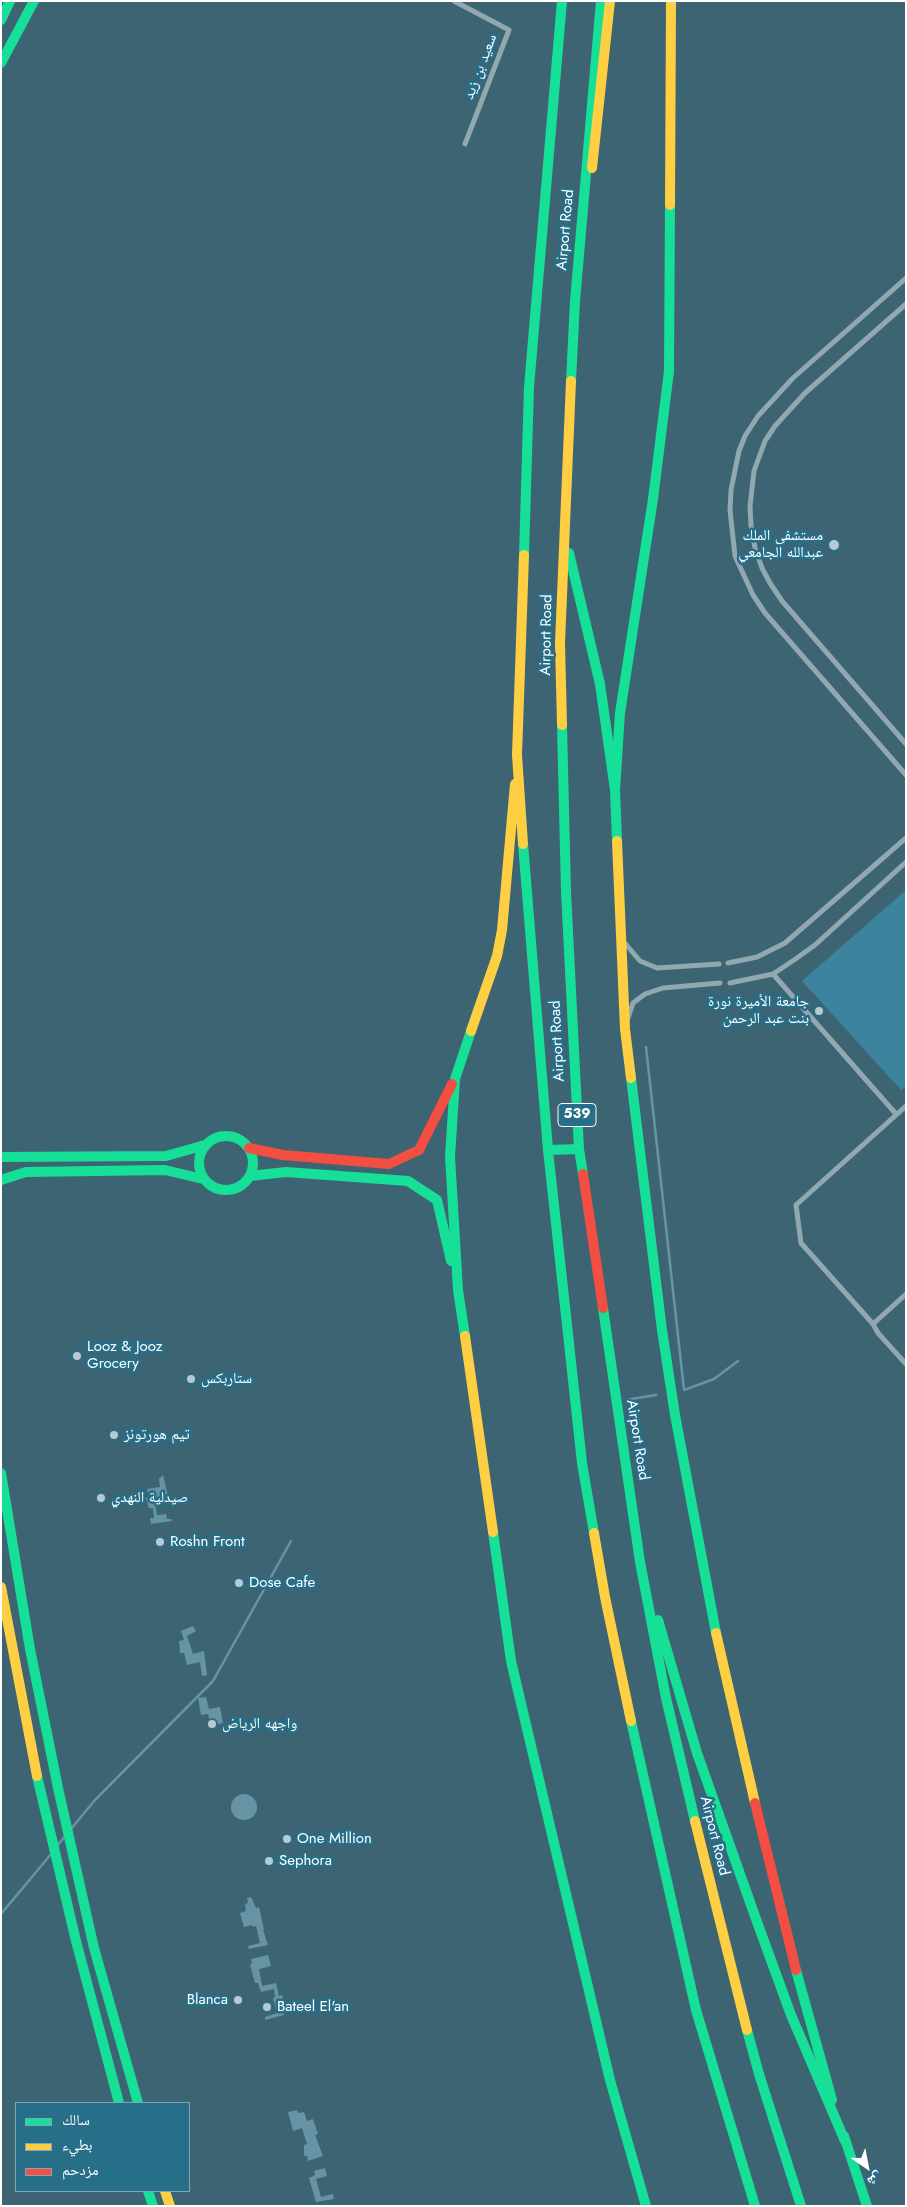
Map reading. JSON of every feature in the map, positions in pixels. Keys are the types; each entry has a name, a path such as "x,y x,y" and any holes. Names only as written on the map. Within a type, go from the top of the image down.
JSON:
{"main road":[{"path":"1,20 10,1"},
{"path":"1,63 34,1"},
{"name":"Airport Road","path":"562,1 529,387 517,755 548,1150 582,1463 605,1598 660,1856 696,2010 755,2206"},
{"name":"Airport Road","path":"600,1 575,301 560,644 566,892 579,1149 638,1552 666,1698 726,1950 759,2074 801,2206"},
{"path":"575,301 600,109 610,1"},
{"path":"615,790 620,713 653,499 669,371 671,1"},
{"path":"565,539 600,684 615,790 625,1029 662,1330 675,1415 718,1645 782,1920 846,2141 867,2206"},
{"path":"249,1148 283,1155 389,1164 419,1150 455,1079 497,956 502,930 517,755"},
{"path":"455,1079 450,1157 458,1290 511,1661 610,2080 646,2206"},
{"path":"1,1157 166,1156 205,1145 217,1137 226,1136 243,1141 249,1148 254,1165 250,1176 239,1187 230,1190 213,1187 204,1178 198,1165 199,1156 205,1145"},
{"path":"548,1150 579,1149"},
{"path":"1,1180 26,1172 165,1170 204,1178"},
{"path":"250,1176 286,1172 408,1180 437,1200 458,1290"},
{"path":"1,1474 30,1649 60,1797 94,1948 138,2102"},
{"path":"638,1552 703,1772 791,2014 846,2141"},
{"path":"1,1587 30,1747 76,1941 119,2102"},
{"path":"148,2192 153,2206"},
{"path":"165,2192 170,2206"}],"street":[{"name":"سعيد بن زيد","path":"454,1 509,30 465,144"},
{"path":"906,278 792,378 758,416 739,452 731,490 730,510 736,556 753,595 765,613 906,775"},
{"path":"906,304 805,393 775,426 765,441 754,471 750,525 762,568 782,601 906,744"},
{"path":"728,963 757,957 785,943 906,838"},
{"path":"730,983 773,974 815,945 906,862"},
{"path":"621,938 640,961 657,968 719,964"},
{"path":"773,974 896,1114"},
{"path":"625,1029 633,1003 644,994 663,988 720,983"},
{"path":"906,1106 796,1205 801,1243 906,1364"},
{"path":"873,1324 906,1294"}],"shaded area":[{"path":"906,890 906,1086 901,1090 802,981"},
{"path":"163,1475 168,1496 154,1499 157,1515 166,1514 167,1519 172,1521 151,1524 150,1518 154,1518 153,1508 149,1508 146,1498 154,1496 153,1493 148,1494 147,1489 160,1487 159,1479"},
{"path":"193,1626 196,1631 187,1636 193,1654 204,1651 207,1675 202,1676 200,1662 187,1665 184,1653 180,1653 179,1641 184,1640 181,1631"},
{"path":"206,1697 209,1709 220,1707 223,1723 211,1726 208,1714 201,1715 198,1698"},
{"path":"244,1794 253,1798 257,1807 253,1816 244,1820 235,1816 231,1807 235,1798"},
{"path":"251,1897 256,1908 259,1907 268,1945 249,1949 248,1946 260,1943 256,1926 244,1927 240,1913 246,1911 245,1904 248,1903 247,1898"},
{"path":"268,1955 271,1966 259,1969 262,1986 276,1983 279,1996 282,1995 285,2008 282,2009 284,2015 265,2020 265,2017 277,2013 273,1998 275,1997 274,1989 261,1992 258,1983 255,1983 250,1965 252,1964 251,1959"},
{"path":"297,2110 298,2113 304,2112 307,2121 313,2119 318,2134 315,2135 323,2156 308,2161 307,2156 304,2156 304,2145 307,2144 302,2128 293,2131 288,2112"},
{"path":"325,2168 327,2176 316,2179 321,2197 333,2194 334,2199 316,2202 309,2178 315,2175 314,2171"}],"waterway":[{"path":"646,1047 684,1390 714,1379 738,1361"},
{"path":"631,1399 656,1395"},
{"path":"71,1829 95,1800 213,1681 291,1541"},
{"path":"57,1846 66,1835"},
{"path":"1,1914 52,1853"}],"traffic: fast":[{"path":"1,20 10,1"},
{"path":"1,63 34,1"},
{"path":"524,555 529,387 562,1"},
{"path":"571,381 575,301 601,1"},
{"path":"617,841 615,790 620,713 653,499 669,371 670,205"},
{"path":"569,553 600,684 615,790"},
{"path":"562,725 566,892 579,1149 583,1174"},
{"path":"523,844 548,1150 582,1463 594,1533"},
{"path":"465,1336 458,1290 450,1157 455,1079 471,1031"},
{"path":"631,1078 662,1330 675,1415 716,1633"},
{"path":"221,1136 231,1136 241,1140 249,1148 253,1163 249,1178 241,1186 231,1190 221,1190 211,1186 203,1178 199,1168 199,1158 203,1148 211,1140 221,1136"},
{"path":"1,1157 166,1156 205,1145"},
{"path":"548,1150 579,1149"},
{"path":"1,1180 26,1172 165,1170 203,1179"},
{"path":"250,1176 286,1172 408,1181 437,1200 451,1261"},
{"path":"603,1308 640,1562 666,1698 695,1821"},
{"path":"1,1473 30,1649 58,1788 94,1948 138,2102"},
{"path":"493,1532 511,1661 610,2080 646,2206"},
{"path":"658,1620 697,1753 756,1919 791,2015 845,2141"},
{"path":"631,1721 696,2010 755,2206"},
{"path":"37,1776 76,1941 119,2102"},
{"path":"796,1970 832,2100"},
{"path":"747,2030 801,2206"},
{"path":"844,2136 867,2206"},
{"path":"148,2192 153,2206"}],"traffic: slow":[{"path":"592,168 610,1"},
{"path":"670,205 671,1"},
{"path":"562,725 560,643 571,381"},
{"path":"523,844 517,755 524,555"},
{"path":"471,1031 497,956 502,930 515,784"},
{"path":"617,841 625,1029 631,1078"},
{"path":"465,1336 493,1532"},
{"path":"594,1533 605,1597 631,1721"},
{"path":"1,1587 37,1776"},
{"path":"716,1633 755,1803"},
{"path":"695,1821 747,2030"},
{"path":"165,2192 170,2206"}],"traffic: jam":[{"path":"249,1148 283,1155 389,1164 419,1150 452,1084"},
{"path":"583,1174 603,1308"},
{"path":"755,1803 796,1970"}],"place":[{"name":"مستشفى الملك عبدالله الجامعي","path":"834,545"},
{"name":"جامعة الأميرة نورة بنت عبد الرحمن","path":"819,1011"},
{"name":"Looz & Jooz Grocery","path":"77,1356"},
{"name":"ستاربكس","path":"191,1379"},
{"name":"تيم هورتونز","path":"114,1435"},
{"name":"صيدلية النهدي","path":"101,1498"},
{"name":"Roshn Front","path":"160,1542"},
{"name":"Dose Cafe","path":"239,1583"},
{"name":"واجهه الرياض","path":"212,1724"},
{"name":"One Million","path":"287,1839"},
{"name":"Sephora","path":"269,1861"},
{"name":"Blanca","path":"238,2000"},
{"name":"Bateel El'an","path":"267,2007"}]}
